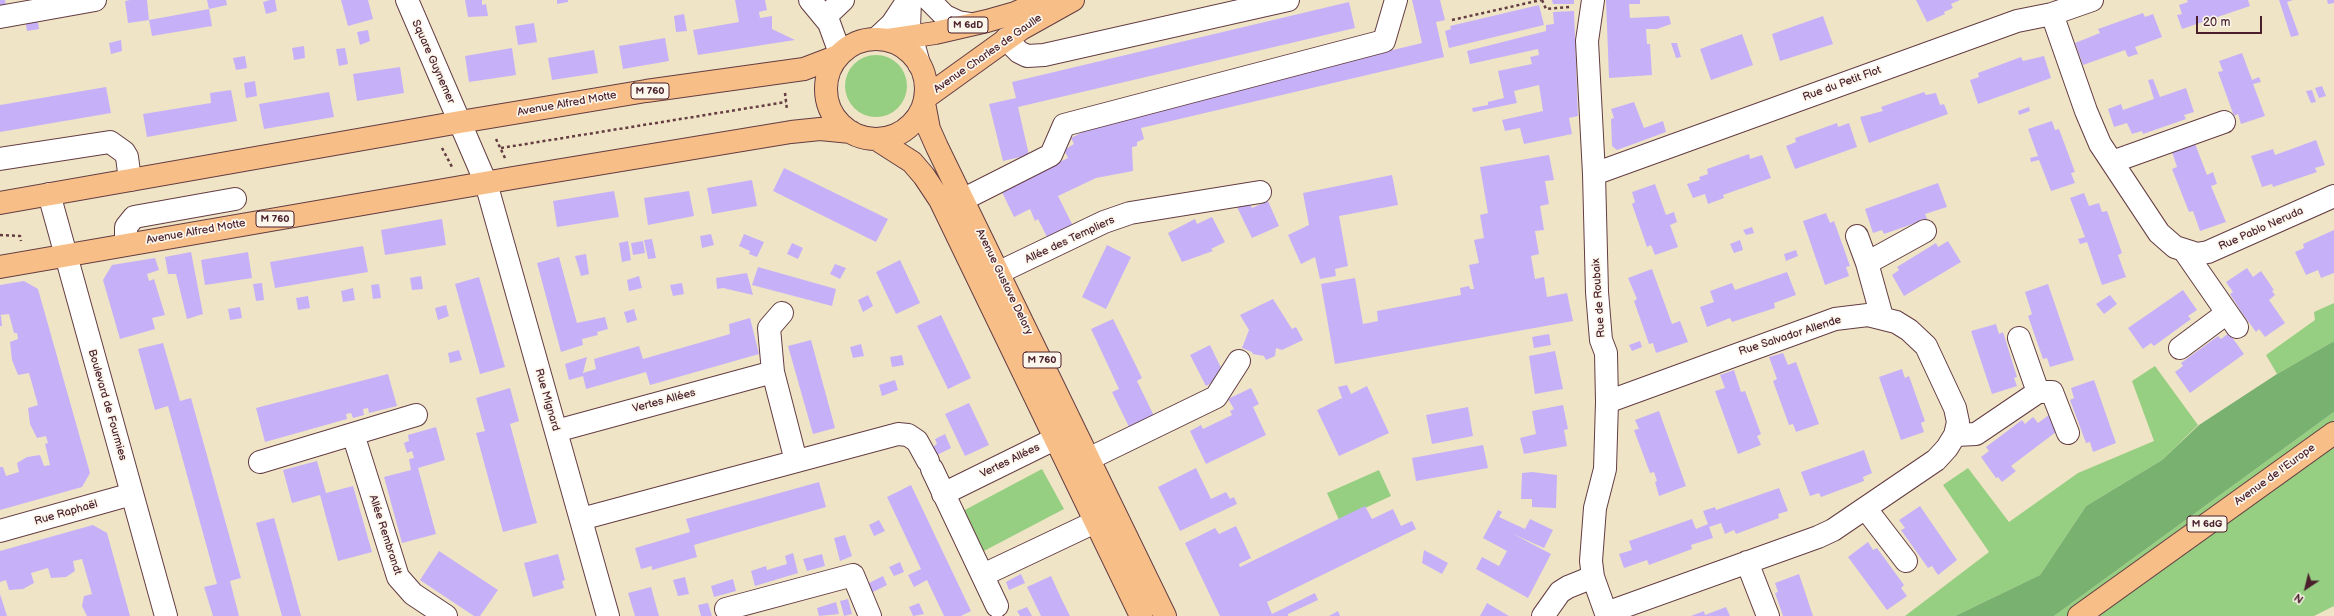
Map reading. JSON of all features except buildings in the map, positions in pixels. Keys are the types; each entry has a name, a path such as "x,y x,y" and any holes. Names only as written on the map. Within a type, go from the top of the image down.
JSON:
{"main road":[{"name":"Avenue Charles de Gaulle","path":"882,39 911,37 971,24 1008,15 1045,0"},
{"name":"Avenue Charles de Gaulle","path":"925,100 1006,39 1037,19 1073,0"},
{"path":"882,39 904,47 919,64 925,78 925,100 917,118 906,129 891,137 876,139 851,132 836,120 826,97 826,79 830,67 839,55 856,42 882,39"},
{"name":"Avenue Alfred Motte","path":"0,203 460,122 646,91 809,68 839,55"},
{"name":"Avenue Gustave Delory","path":"925,100 932,137 964,199 990,277 1056,438 1141,616"},
{"name":"Avenue Alfred Motte","path":"0,267 230,226 791,132 820,129 851,132"},
{"name":"Avenue Gustave Delory","path":"876,139 906,158 924,176 990,277 1076,428 1165,616"},
{"name":"Avenue de l'Europe","path":"2079,616 2334,433"}],"street":[{"path":"0,17 95,0"},
{"path":"810,0 825,17 839,55"},
{"path":"825,17 843,0"},
{"path":"909,0 908,20 911,37 919,64"},
{"path":"882,39 909,0"},
{"path":"929,0 945,16 958,22 971,24"},
{"path":"1006,39 1023,54 1044,55 1288,0"},
{"path":"964,199 1051,155 1064,125 1384,41 1396,0"},
{"name":"Rue du Petit Flot","path":"1594,174 2017,20 2052,14 2092,0"},
{"name":"Square Guynemer","path":"411,1 460,122"},
{"name":"Rue de Roubaix","path":"1593,2 1587,41 1594,174 1598,321 1606,353 1608,402 1605,469 1595,508 1590,544 1593,577 1607,614"},
{"path":"2052,14 2093,129 2112,162 2159,233 2175,247 2185,252 2232,320 2180,348"},
{"path":"460,122 486,183"},
{"path":"2112,162 2224,122"},
{"path":"0,159 110,142 124,152 127,158 130,180"},
{"name":"Rue Mignard","path":"486,183 608,616"},
{"name":"Allée des Templiers","path":"990,277 1104,222 1130,214 1260,192"},
{"name":"Boulevard de Fourmies","path":"49,194 166,616"},
{"name":"Rue Pablo Neruda","path":"2185,252 2197,254 2218,249 2334,196"},
{"path":"126,244 126,227 134,218 230,200 230,226"},
{"path":"1867,263 1925,231"},
{"path":"1857,236 1867,263 1882,317"},
{"path":"782,313 769,328 772,372 796,461"},
{"name":"Rue Salvador Allende","path":"1607,614 1818,537 1866,509 1936,460 1947,448 1955,435 1958,422 1955,408 1926,346 1909,330 1896,322 1882,317 1868,315 1835,319 1608,402"},
{"path":"2019,338 2038,392"},
{"path":"1070,468 1216,397 1239,361"},
{"name":"Vertes Allées","path":"556,431 772,372"},
{"path":"1955,435 1976,434 2038,392 2052,392 2068,433"},
{"path":"260,462 416,416"},
{"name":"Vertes Allées","path":"944,494 1076,428"},
{"name":"Allée Rembrandt","path":"353,434 398,577 413,594 446,616"},
{"path":"580,519 898,434 908,435 916,441 930,465 983,575 999,612"},
{"name":"Rue Raphaël","path":"0,531 132,494"},
{"path":"1866,509 1906,561"},
{"path":"983,575 1116,513"},
{"path":"1747,562 1768,616"},
{"path":"726,609 853,575 870,616"},
{"path":"1543,616 1560,592 1568,587 1593,577"}],"path":[{"path":"1452,20 1541,0 1546,9 1593,2"},
{"path":"781,72 791,132"},
{"path":"501,148 786,102"},
{"path":"487,118 513,178"},
{"path":"431,127 462,187"}],"green space":[{"path":"876,55 888,58 898,64 904,74 907,86 904,98 898,108 888,114 876,117 864,114 854,108 848,98 845,86 848,74 854,64 864,58"},
{"path":"2334,303 2334,341 2277,374 2266,355 2315,320 2314,312"},
{"path":"2334,341 2334,412 2054,616 1955,616 2040,575 2086,506 2162,460 2199,425 2277,374"},
{"path":"2155,366 2198,425 2162,460 2086,506 2040,575 1955,616 1905,616 1989,552 1943,485 1968,468 2009,522 2078,473 2154,441 2132,381"},
{"path":"2334,412 2334,606 2314,616 2054,616"},
{"path":"1042,469 1064,509 982,552 961,512"},
{"path":"1379,470 1391,496 1339,520 1327,493"}]}
